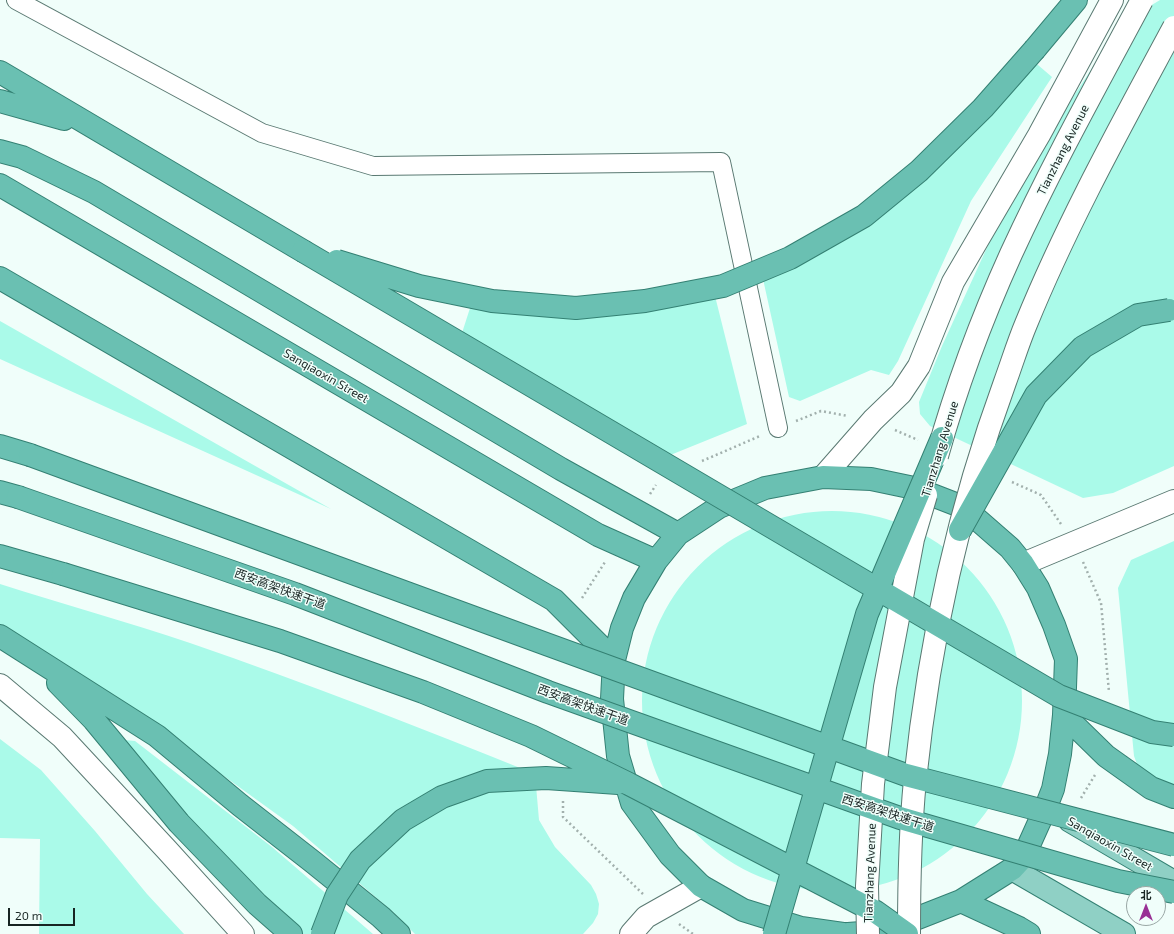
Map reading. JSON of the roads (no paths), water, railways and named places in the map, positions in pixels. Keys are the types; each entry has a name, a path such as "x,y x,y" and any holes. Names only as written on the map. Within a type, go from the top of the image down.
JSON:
{"highway":[{"path":"302,251 419,286 492,301 576,308 645,301 723,286 790,258 864,216 919,171 983,108 1076,0"},
{"path":"0,72 1059,696 1152,732 1174,735"},
{"path":"0,101 92,127"},
{"path":"0,151 22,157 94,192 561,469 678,534"},
{"name":"Sanqiaoxin Street","path":"0,185 591,531 656,561"},
{"path":"0,278 554,600 614,660"},
{"path":"960,530 1036,395 1083,347 1138,315 1174,309"},
{"path":"774,934 867,614 933,440"},
{"path":"0,446 30,455 906,775 1174,845"},
{"path":"843,934 802,931 742,910 702,886 670,855 632,803 618,756 612,699 614,660 622,628 634,598 656,561 678,534 719,507 765,488 823,477 871,479 914,488 963,507 1010,548 1023,564 1040,594 1054,625 1066,659 1064,715 1060,754 1053,789 1024,856 1012,868 961,901 910,921 848,934"},
{"name":"西安高架快速干道","path":"9,494 296,594 548,692 900,818 1118,881 1174,892"},
{"path":"0,556 280,641 423,692 531,736 629,784 873,928 908,934"},
{"path":"0,636 157,736 240,805 381,917 399,934"},
{"path":"29,654 94,720 179,823 257,904 291,934"},
{"path":"1064,715 1106,756 1151,788 1174,797"},
{"path":"322,934 337,895 360,860 403,820 442,797 487,781 546,778 629,784"},
{"path":"961,901 1024,931"},
{"path":"873,928 924,934"}],"main road":[{"path":"823,477 873,420 901,393 919,366 953,282 1038,135 1112,0"},
{"name":"Tianzhang Avenue","path":"873,928 867,886 873,784 885,687 933,440 1011,254 1046,180 1142,0"},
{"path":"908,934 909,878 915,782 928,676 948,576 969,493 992,417 1025,325 1062,243 1174,27"},
{"path":"1023,564 1174,502"},
{"path":"0,685 62,737 243,934"},
{"name":"Sanqiaoxin Street","path":"1046,807 1174,882"},
{"path":"1012,868 1124,934"},
{"path":"631,934 646,917 702,886"}],"street":[{"path":"16,0 262,133 373,166 721,162 778,428"}]}
